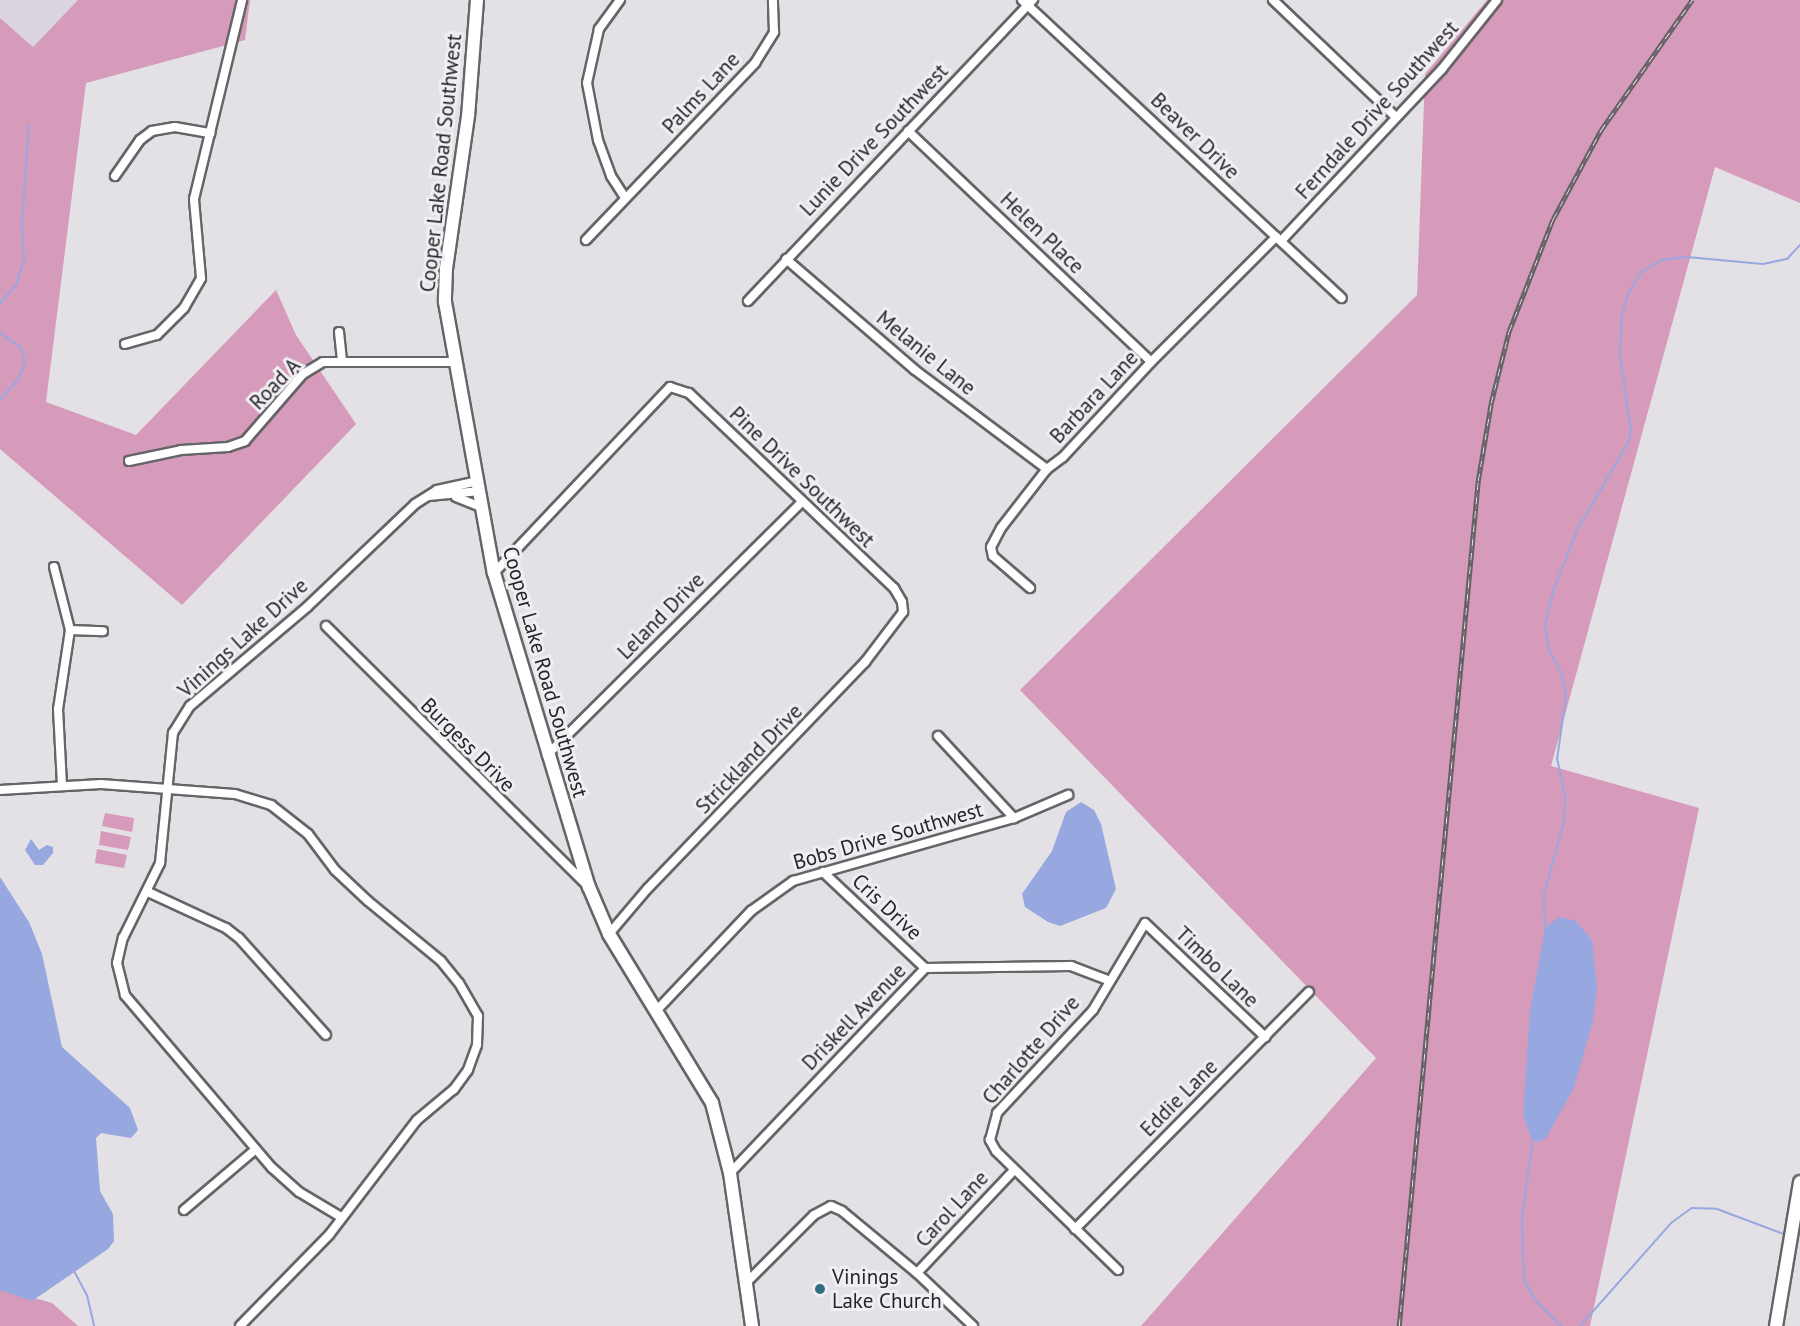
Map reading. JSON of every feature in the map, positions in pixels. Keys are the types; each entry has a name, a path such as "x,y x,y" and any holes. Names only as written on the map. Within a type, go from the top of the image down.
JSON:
{"street":[{"path":"125,344 157,335 184,308 198,287 202,261 194,199 242,0"},
{"name":"Cooper Lake Road Southwest","path":"477,0 468,116 446,268 447,331 479,486 494,573 547,755 589,887 609,934 712,1102 730,1173 752,1326"},
{"path":"620,0 599,29 587,83 598,140 624,196"},
{"name":"Palms Lane","path":"586,240 624,196 755,63 774,32 774,0"},
{"path":"1273,0 1396,117"},
{"name":"Ferndale Drive Southwest","path":"1279,239 1442,69 1497,0"},
{"name":"Lunie Drive Southwest","path":"748,301 1027,2"},
{"name":"Beaver Drive","path":"1027,2 1342,298"},
{"path":"115,176 140,140 152,131 176,127 210,133"},
{"name":"Helen Place","path":"908,131 1151,362"},
{"name":"Barbara Lane","path":"1030,588 999,564 990,547 1001,528 1047,469 1063,457 1151,362 1279,239"},
{"name":"Melanie Lane","path":"786,259 915,370 1047,469"},
{"path":"339,332 342,362"},
{"name":"Road A","path":"129,461 181,450 228,447 245,441 303,374 323,362 454,362"},
{"name":"Pine Drive Southwest","path":"494,573 670,387 689,393 894,588 902,602"},
{"path":"450,496 479,486"},
{"name":"Vinings Lake Drive","path":"341,1217 299,1192 256,1149 125,994 117,963 123,938 148,892 160,863 173,734 190,706 307,607 394,520 437,490 479,486"},
{"path":"429,496 450,496 473,501 483,508"},
{"name":"Leland Drive","path":"547,755 802,502"},
{"path":"54,567 70,630 57,709 62,786"},
{"name":"Strickland Drive","path":"609,934 648,888 866,662 903,612 902,602"},
{"name":"Burgess Drive","path":"326,626 589,887"},
{"path":"70,630 103,631"},
{"path":"938,736 1014,818"},
{"path":"0,790 62,786 166,789 235,794 271,805 308,834 335,870 368,901 441,961 459,983 478,1016 477,1045 468,1070 444,1100 417,1120 329,1235 240,1326"},
{"name":"Bobs Drive Southwest","path":"657,1010 751,910 793,881 1014,818 1068,795"},
{"name":"Cris Drive","path":"824,872 925,968"},
{"path":"148,892 226,928 239,938 326,1035"},
{"name":"Charlotte Drive","path":"1118,1270 1014,1170 990,1140 997,1113 1093,1010 1108,980 1145,923"},
{"name":"Timbo Lane","path":"1145,923 1265,1037"},
{"name":"Driskell Avenue","path":"730,1173 925,968 1071,966 1108,980"},
{"name":"Eddie Lane","path":"1075,1229 1309,993"},
{"path":"184,1210 256,1149"},
{"name":"Carol Lane","path":"916,1273 1014,1170"},
{"path":"1776,1326 1800,1182"},
{"path":"746,1283 826,1207 842,1211 916,1273 973,1326"}],"shaded area":[{"path":"0,0 78,0 33,47 0,18"},
{"path":"78,0 250,0 245,40 86,83 46,402 136,435 276,290 296,335 356,424 182,605 0,449 0,18 33,47"},
{"path":"1487,0 1800,0 1800,203 1715,167 1551,766 1699,808 1590,1326 1141,1326 1376,1058 1020,690 1417,295 1425,74"},
{"path":"105,813 134,818 132,832 102,826"},
{"path":"101,831 131,837 128,850 99,845"},
{"path":"97,849 127,855 124,868 95,863"},
{"path":"0,1288 52,1303 78,1326 0,1326"}],"water":[{"path":"1081,802 1094,810 1101,824 1116,889 1106,908 1060,926 1048,922 1025,907 1022,894 1052,851 1066,812"},
{"path":"31,839 39,850 47,845 53,847 53,853 43,865 35,865 25,850"},
{"path":"0,877 29,922 42,954 62,1047 130,1108 138,1130 131,1138 101,1133 96,1138 100,1191 113,1214 114,1241 108,1249 32,1301 0,1290"},
{"path":"1559,917 1576,921 1592,940 1597,988 1593,1021 1574,1088 1546,1138 1538,1142 1531,1138 1523,1115 1530,1011 1545,928"}],"waterway":[{"path":"0,303 16,285 24,261 22,223 29,124"},
{"path":"1545,928 1544,894 1564,822 1565,796 1557,759 1566,697 1561,672 1549,650 1545,625 1554,589 1577,530 1628,443 1631,431 1620,356 1621,318 1628,294 1641,272 1662,260 1687,257 1763,264 1787,259 1800,245"},
{"path":"0,333 21,347 25,363 17,381 0,399"},
{"path":"1533,1139 1522,1216 1524,1280 1536,1301 1561,1326"},
{"path":"1580,1326 1671,1223 1692,1208 1717,1209 1786,1235"},
{"path":"74,1271 87,1295 94,1326"}],"railway":[{"path":"1399,1326 1478,481 1491,403 1509,331 1553,219 1601,130 1692,0"}],"place":[{"name":"Vinings Lake Church","path":"820,1289"}]}
